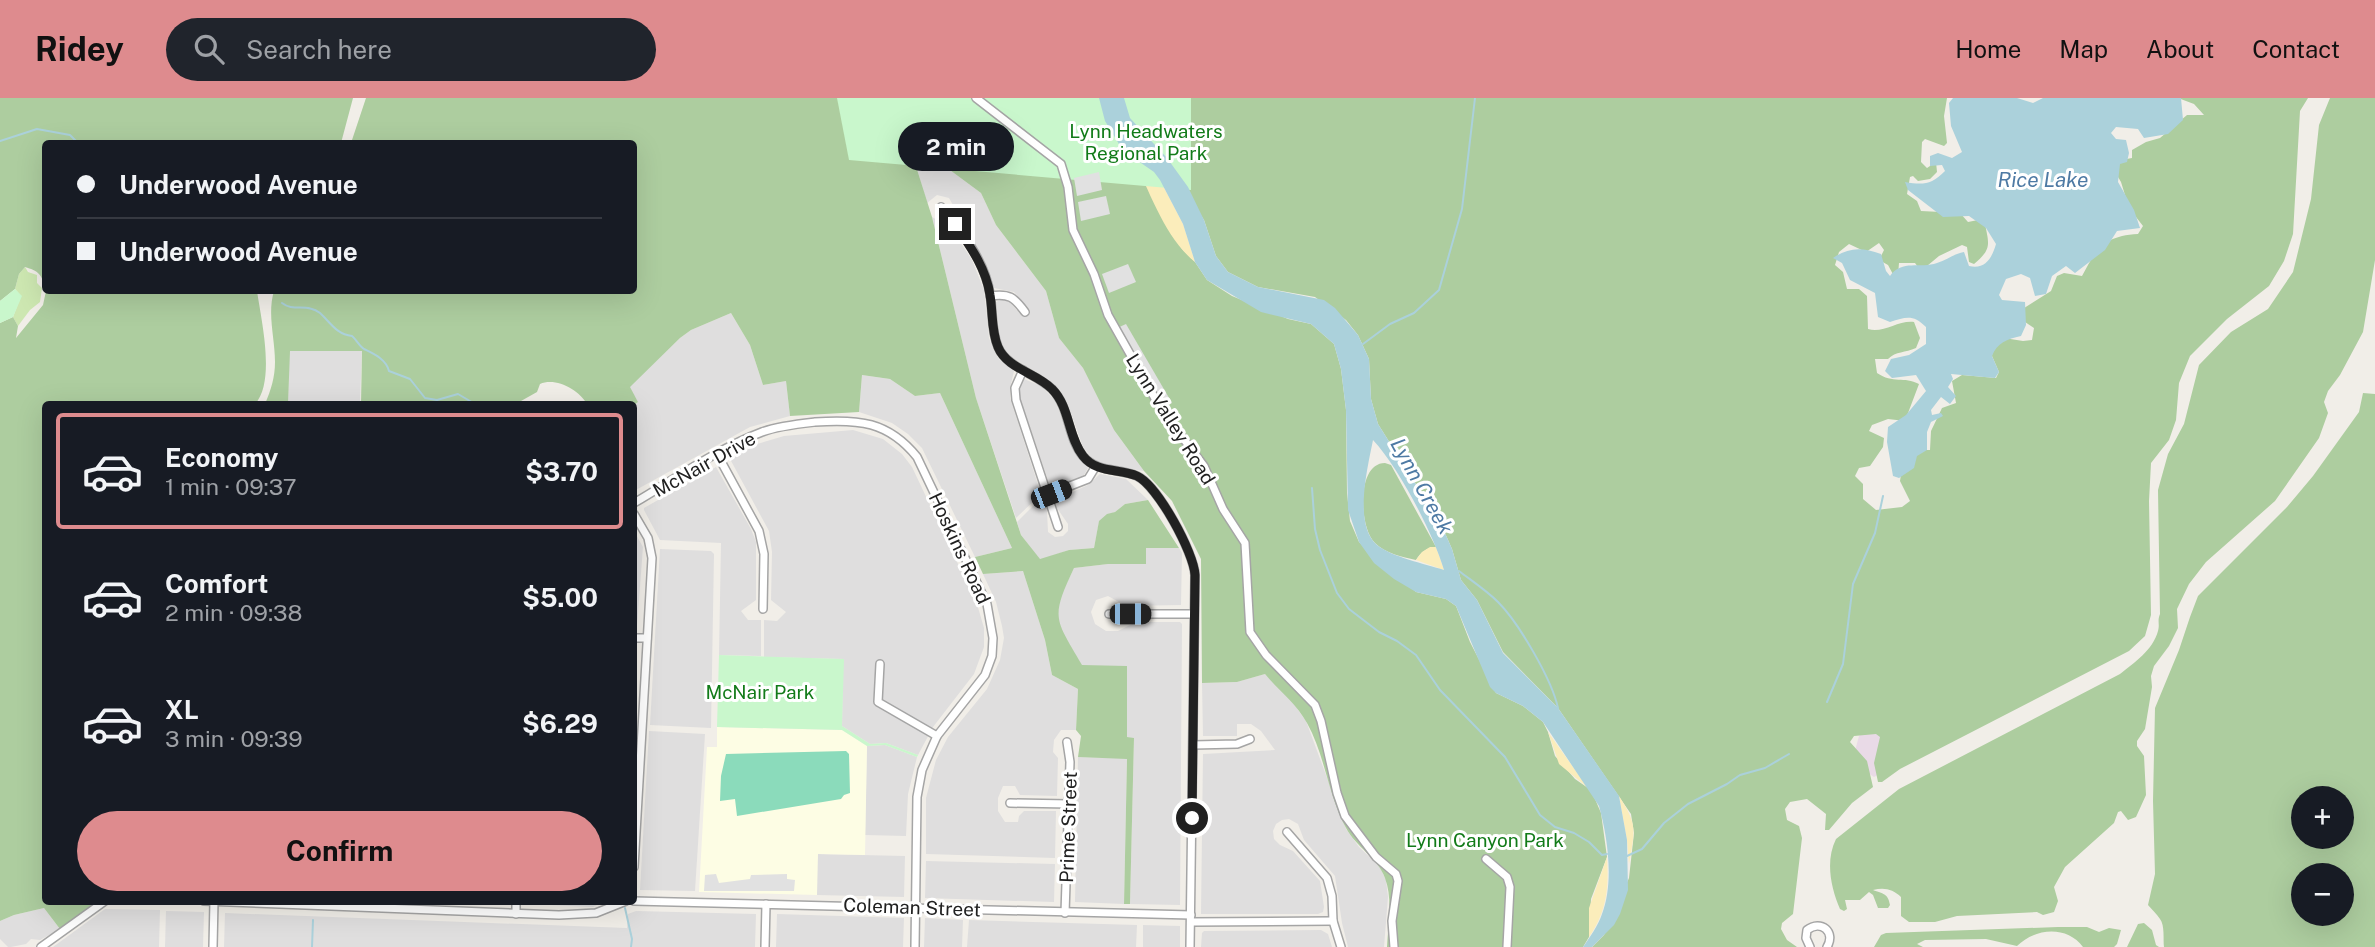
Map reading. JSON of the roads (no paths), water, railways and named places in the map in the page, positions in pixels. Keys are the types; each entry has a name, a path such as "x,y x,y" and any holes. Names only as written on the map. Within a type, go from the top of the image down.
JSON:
{"street":[{"name":"Lynn Valley Road","path":"976,98 1061,164 1068,187 1073,230 1094,274 1108,315 1161,409 1204,466 1223,509 1245,543 1250,632 1266,656 1315,705 1345,816 1376,857 1396,874 1398,881 1392,921 1394,947"},
{"path":"941,207 978,259 988,283 995,341 1003,356 1052,389 1062,404 1080,451 1088,462 1141,478 1165,507 1193,560 1191,947"},
{"path":"990,296 1014,297 1026,312"},
{"path":"1023,370 1015,388 1016,400 1058,527"},
{"name":"McNair Drive","path":"637,501 718,454 765,431 800,424 863,422 897,437"},
{"name":"Hoskins Road","path":"897,437 910,448 923,469 984,596 993,628 992,656 985,675 937,736 922,770 917,797 915,947"},
{"path":"718,454 759,530 764,554 763,609"},
{"path":"1047,495 1088,479 1096,466"},
{"path":"637,519 648,538 651,552 637,814"},
{"path":"1109,614 1194,614"},
{"path":"637,638 647,638"},
{"path":"880,664 878,702 937,736"},
{"path":"1193,745 1237,744 1250,739"},
{"name":"Prime Street","path":"1065,913 1070,755 1067,742"},
{"path":"1010,803 1069,804"},
{"path":"1287,832 1327,878 1332,896 1333,921 1341,947"},
{"path":"1486,859 1507,877 1510,887 1507,947"},
{"name":"Coleman Street","path":"637,901 1333,921"},
{"path":"765,947 766,904"},
{"path":"41,947 99,905"},
{"path":"213,947 214,905"},
{"path":"371,905 516,914 587,914 614,905"},
{"path":"516,905 516,914"},
{"path":"1810,947 1807,930 1821,925 1829,931 1830,940 1827,947"}],"water":[{"path":"1099,98 1124,98 1130,118 1167,158 1188,187 1204,220 1216,256 1228,272 1258,287 1324,300 1335,308 1358,335 1369,359 1371,399 1378,424 1441,524 1461,580 1477,600 1503,653 1558,708 1619,796 1627,840 1628,890 1614,925 1592,947 1583,947 1602,914 1609,875 1605,832 1599,806 1543,722 1523,706 1496,693 1490,687 1456,606 1446,599 1416,592 1394,579 1374,563 1359,542 1348,510 1346,410 1341,369 1334,344 1311,324 1261,312 1207,280 1195,262 1183,224 1160,180 1154,172 1128,154 1105,121","holes":["1373,440 1414,502 1444,570 1391,553 1377,545 1370,536 1366,524 1364,495"]},
{"name":"Rice Lake","path":"1953,98 2017,98 2033,103 2043,98 2181,98 2183,120 2168,134 2144,138 2138,129 2116,127 2111,133 2116,139 2126,140 2129,153 2127,162 2120,164 2118,182 2134,210 2140,228 2117,231 2105,250 2075,273 2066,266 2052,276 2046,294 2035,296 2030,278 2021,274 2006,279 1999,295 2002,300 2025,302 2026,325 2021,336 2003,342 1994,352 1992,356 1999,372 1995,378 1951,374 1953,379 1948,387 1956,396 1950,404 1941,397 1931,410 1932,415 1941,413 1943,416 1931,422 1927,432 1927,450 1917,456 1914,468 1899,478 1893,476 1887,442 1888,427 1906,415 1926,391 1916,375 1892,378 1885,371 1891,359 1909,355 1926,344 1926,327 1913,318 1890,322 1878,317 1875,293 1850,280 1842,263 1833,258 1850,250 1862,249 1881,254 1890,276 1906,266 1931,265 1964,252 1969,266 1979,266 1990,258 1996,244 1986,228 1969,216 1943,217 1908,190 1905,182 1922,184 1945,171 1942,165 1930,166 1930,156 1938,153 1952,158 1962,152 1951,126 1949,103"}],"waterway":[{"path":"1363,344 1390,324 1414,313 1439,290 1462,209 1475,98"},
{"path":"0,141 37,129 70,135 75,140"},
{"path":"282,303 291,307 311,308 320,313 338,330 352,336 362,348 382,360 389,371 410,379 425,398 437,400 458,394 470,401"},
{"path":"1312,488 1315,529 1320,550 1337,593 1349,609 1416,655 1440,690 1505,757 1540,815 1555,827 1574,833 1589,842 1602,855 1607,854"},
{"path":"1827,702 1843,664 1853,584 1875,533 1883,496"},
{"path":"1459,571 1494,598 1515,623 1534,652 1558,708"},
{"path":"1627,856 1642,849 1664,823 1688,804 1740,775 1765,768 1789,754"},
{"path":"625,908 632,939 631,947"},
{"path":"312,947 313,920"}],"park label":[{"name":"Lynn Headwaters Regional Park","path":"1146,142"},
{"name":"McNair Park","path":"760,692"},
{"name":"Lynn Canyon Park","path":"1485,840"}],"water label":[{"name":"Lynn Creek","path":"1422,486"}]}
